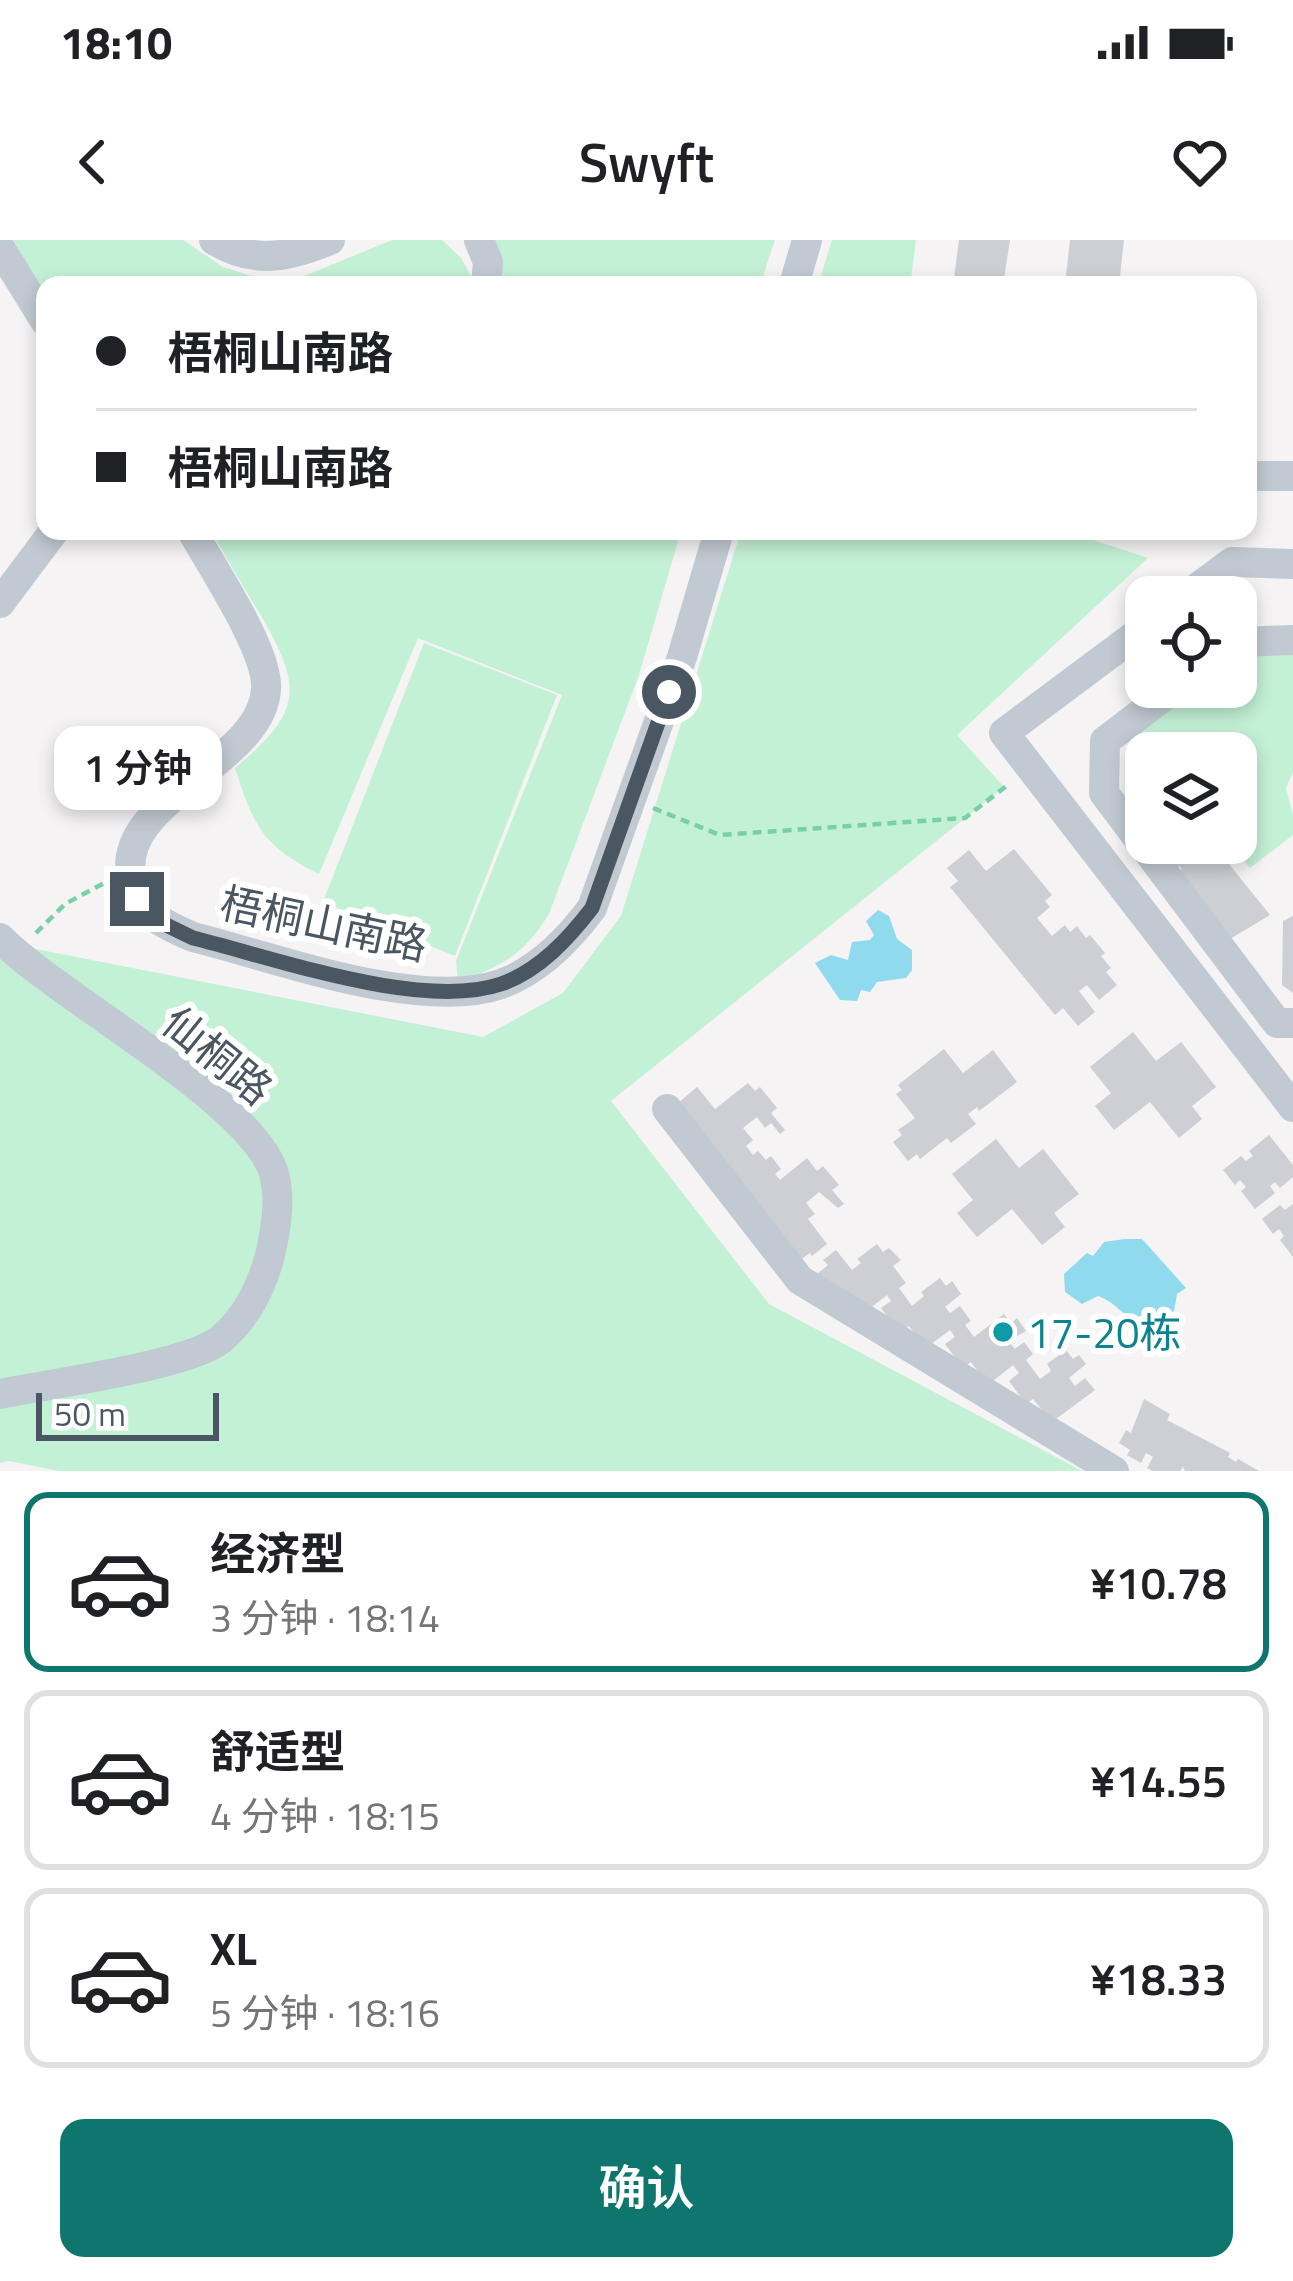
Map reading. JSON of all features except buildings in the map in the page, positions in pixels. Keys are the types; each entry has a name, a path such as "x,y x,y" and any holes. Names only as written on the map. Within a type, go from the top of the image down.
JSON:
{"street":[{"path":"214,240 244,255 265,258 286,256 330,240"},
{"path":"479,240 488,262 487,276"},
{"path":"797,276 807,240"},
{"path":"0,248 36,307"},
{"path":"1257,476 1293,476"},
{"path":"0,603 46,540"},
{"path":"128,871 130,847 153,818 235,742 255,719 267,694 265,664 197,540"},
{"name":"梧桐山南路","path":"128,871 137,899 160,922 193,938 406,991 466,991 524,973 574,932 592,908 682,657 716,540"},
{"path":"1213,576 1232,562 1293,564"},
{"path":"1257,641 1293,640"},
{"path":"1125,643 1004,733 1293,1107"},
{"path":"1148,708 1105,741 1104,794 1277,1023 1293,1023"},
{"name":"仙桐路","path":"0,1394 182,1357 217,1342 243,1318 266,1268 278,1224 274,1173 256,1139 221,1106 6,944"},
{"path":"667,1109 800,1280 1114,1471"}],"path":[{"path":"632,800 720,835 965,818 1030,767"},
{"path":"6,944 28,941 65,904 128,871"}],"green space":[{"path":"6,240 183,240 223,267 252,276 36,276 36,288"},
{"path":"392,240 442,240 471,276 304,276"},
{"path":"493,240 775,240 763,276 497,276"},
{"path":"832,240 916,240 911,276 821,276"},
{"path":"216,540 678,540 639,675 549,914 511,957 458,982 456,961 562,695 418,638 319,874 285,854 263,833 235,768 284,714 289,680 274,640"},
{"path":"738,540 1093,540 1148,558 957,735 1004,787 611,1101 769,1304 1082,1471 59,1471 0,1463 0,942 483,1037 563,993 621,916"},
{"path":"424,643 557,695 455,956 323,902"},
{"path":"1293,644 1293,772 1286,788 1293,835 1257,863 1257,732 1141,732 1172,708 1257,708 1257,651"}],"water":[{"path":"878,910 889,916 897,939 912,950 912,970 906,978 877,982 870,992 861,990 857,1001 840,1000 815,963 831,955 848,960 852,942 874,935 866,921"},
{"path":"1142,1239 1186,1288 1177,1294 1174,1311 1143,1326 1098,1296 1082,1304 1065,1292 1064,1274 1087,1253 1093,1256 1104,1242"}],"place":[{"name":"17-20栋","path":"1003,1332"}],"route":[{"path":"137,899 160,922 193,938 406,991 466,991 500,984 550,953 592,908 669,692"}]}
